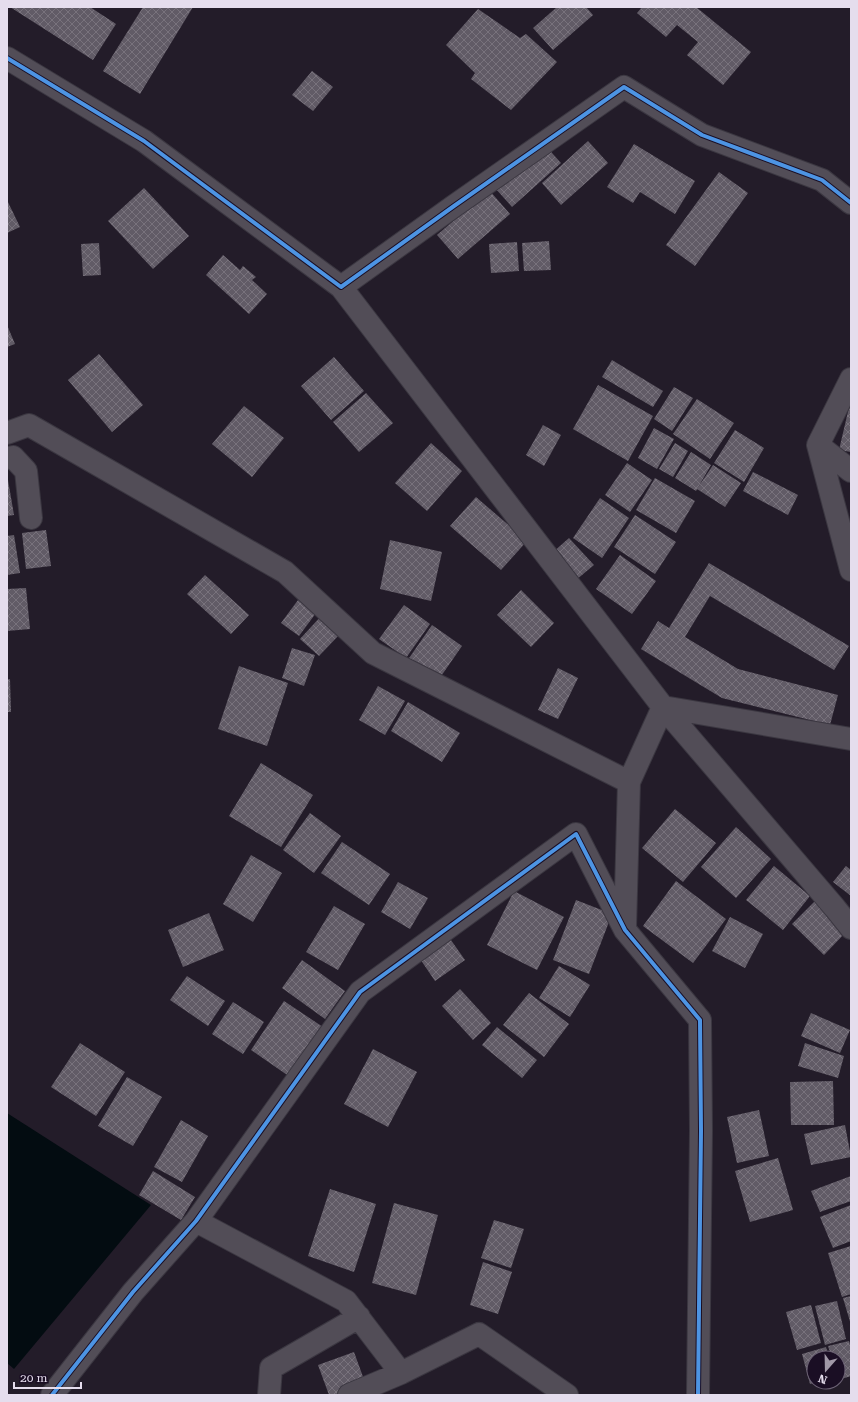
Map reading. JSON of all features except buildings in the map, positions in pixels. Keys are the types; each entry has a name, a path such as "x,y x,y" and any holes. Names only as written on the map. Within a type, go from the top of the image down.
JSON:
{"street":[{"path":"7,58 144,141 341,287 663,707 851,928"},
{"path":"341,287 624,87 702,135 822,180 851,203"},
{"path":"851,379 818,445 851,570"},
{"path":"7,433 29,425 285,572 373,653 629,782"},
{"path":"818,445 851,471"},
{"path":"7,458 13,456 26,471 31,518"},
{"path":"663,707 851,739"},
{"path":"625,930 629,782 663,707"},
{"path":"52,1395 133,1292 196,1221 360,992 576,834 625,930 700,1020 701,1131 698,1395"},
{"path":"196,1221 346,1301 401,1373"},
{"path":"269,1395 271,1368 359,1318"},
{"path":"349,1395 401,1373 479,1334 567,1395"}],"shaded area":[{"path":"7,1113 151,1205 14,1369 7,1363"}],"cycle path":[{"path":"7,58 144,141 341,287 624,87 702,135 822,180 851,203"},
{"path":"52,1395 133,1292 196,1221 360,992 576,834 625,930 700,1020 701,1131 698,1395"}]}
